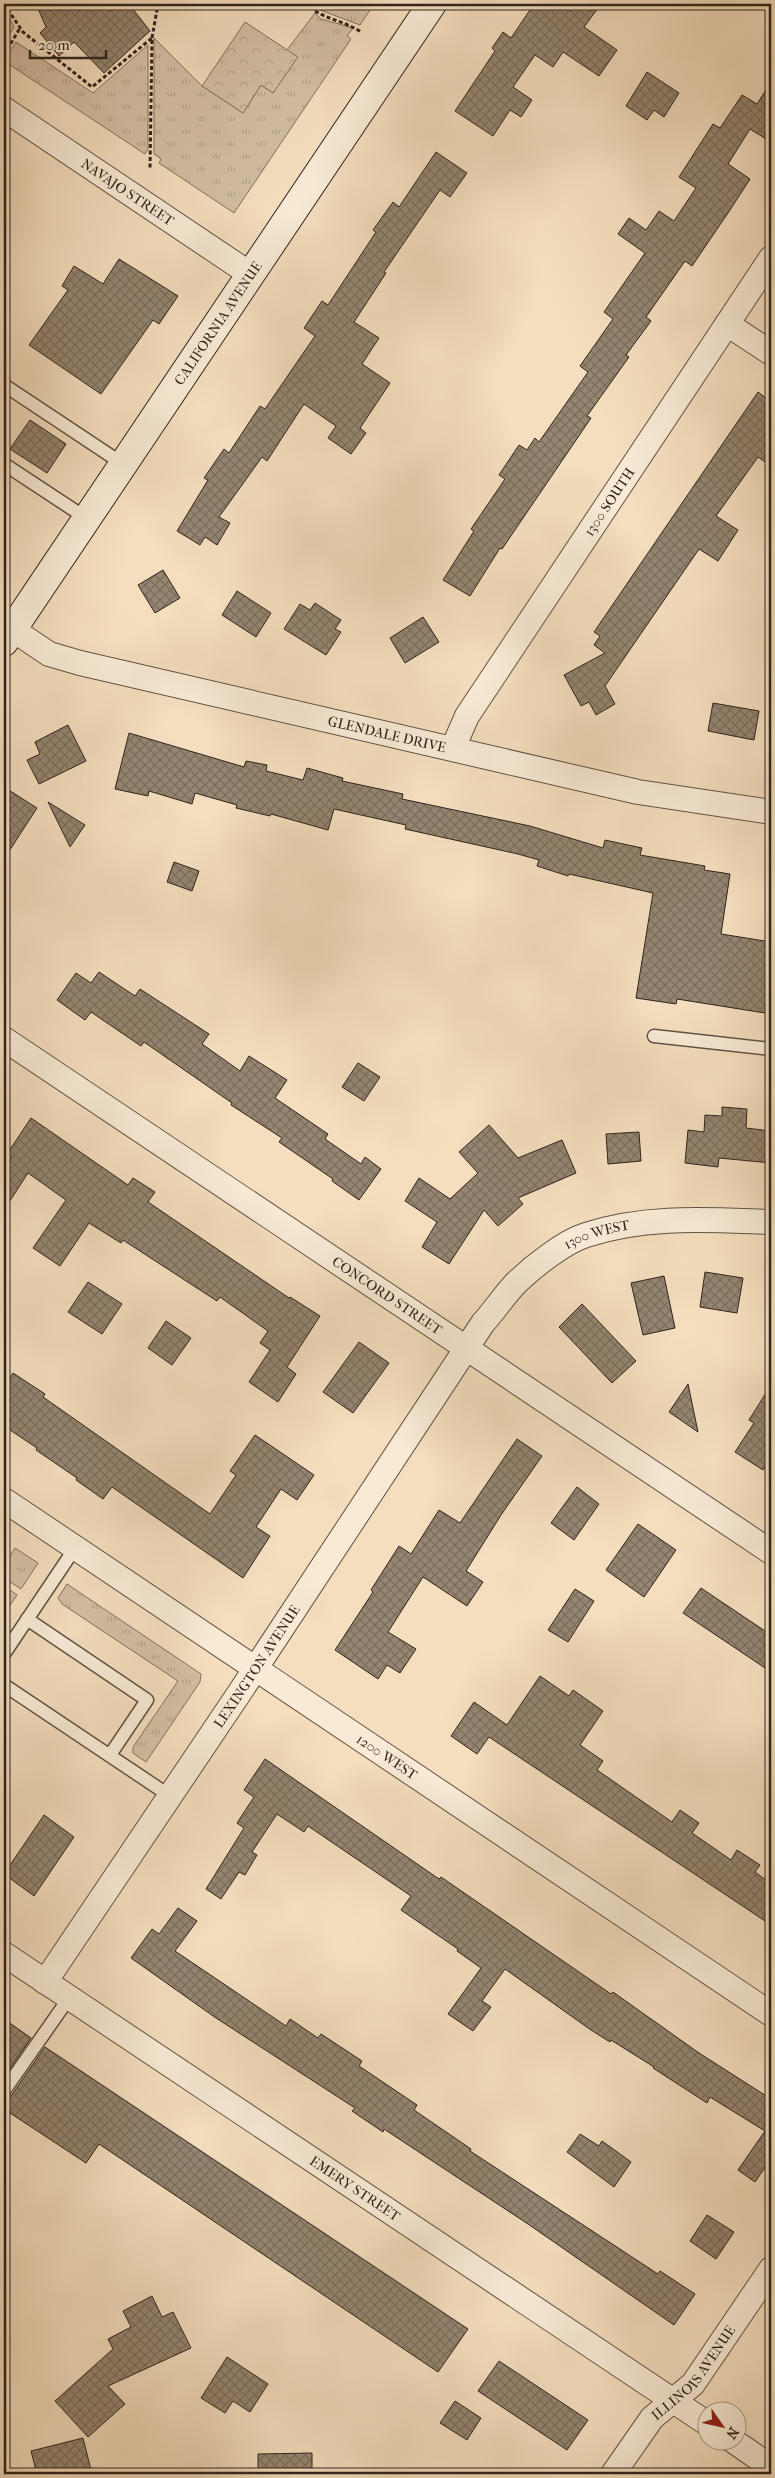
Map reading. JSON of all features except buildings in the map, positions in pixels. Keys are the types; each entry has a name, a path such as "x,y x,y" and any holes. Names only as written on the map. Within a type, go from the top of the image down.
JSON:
{"main road":[{"name":"CALIFORNIA AVENUE","path":"8,636 432,4"}],"street":[{"name":"NAVAJO STREET","path":"4,109 250,274"},
{"name":"1300 SOUTH","path":"453,748 467,716 771,258"},
{"path":"727,324 771,353"},
{"name":"GLENDALE DRIVE","path":"8,636 49,654 80,663 638,792 771,812"},
{"name":"CONCORD STREET","path":"4,1039 771,1552"},
{"name":"1300 WEST","path":"466,1348 483,1323 517,1282 550,1256 585,1235 640,1222 706,1220 771,1222"},
{"name":"LEXINGTON AVENUE","path":"45,1982 256,1668 466,1348"},
{"name":"1200 WEST","path":"4,1500 771,2014"},
{"name":"EMERY STREET","path":"4,1954 698,2418"},
{"name":"ILLINOIS AVENUE","path":"613,2474 652,2418 694,2384 771,2269"},
{"path":"746,2450 771,2467"}],"lane":[{"path":"4,385 123,464"},
{"path":"4,464 86,518"},
{"path":"654,1036 771,1049"},
{"path":"4,1654 75,1548"},
{"path":"27,1619 147,1700 110,1755"},
{"path":"4,1685 170,1796"},
{"path":"4,2091 69,1998"}],"path":[{"path":"4,4 20,28 92,87 152,38"},
{"path":"150,168 152,38 158,4"},
{"path":"315,11 325,17 349,24 360,32"},
{"path":"4,55 20,28"}],"green space":[{"path":"322,4 374,4 360,25 320,10"},
{"path":"4,7 14,27 4,43"},
{"path":"315,13 321,19 353,28 347,36 351,39 234,213 159,163 161,159 154,154 154,38 202,86 243,113 261,85 273,93 297,57 287,50"},
{"path":"245,22 298,57 273,93 261,85 243,113 202,86"},
{"path":"16,42 93,93 148,45 148,149 145,154 4,61"},
{"path":"15,1548 38,1563 21,1589 4,1578 4,1565"},
{"path":"67,1584 201,1674 200,1682 146,1762 133,1753 133,1747 178,1681 62,1604 58,1598"},
{"path":"4,1586 17,1595 4,1614"}]}
